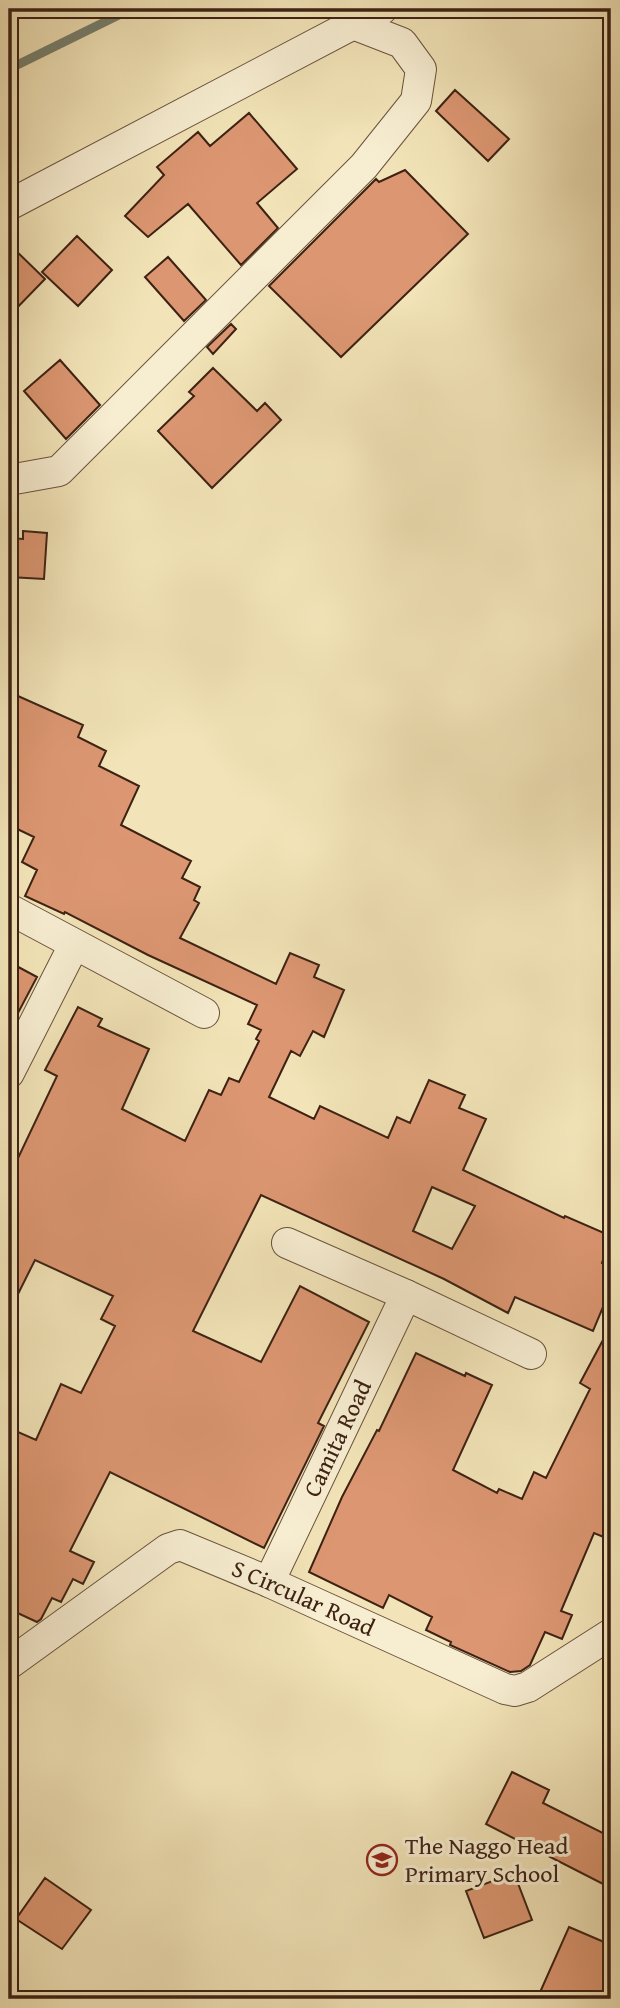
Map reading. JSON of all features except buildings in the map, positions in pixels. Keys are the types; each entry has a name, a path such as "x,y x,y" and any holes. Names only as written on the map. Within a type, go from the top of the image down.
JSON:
{"street":[{"path":"9,205 382,9"},
{"path":"9,480 59,471 364,166 416,100 421,69 402,43 353,24"},
{"path":"9,909 204,1013"},
{"path":"9,1073 74,945"},
{"path":"287,1243 531,1354"},
{"name":"Camita Road","path":"269,1582 406,1295"},
{"name":"S Circular Road","path":"9,1664 168,1549 180,1545 269,1582 505,1689 515,1691 528,1687 611,1634"}],"waterway":[{"path":"9,69 131,9"}],"place":[{"name":"The Naggo Head Primary School","path":"382,1860"}]}
